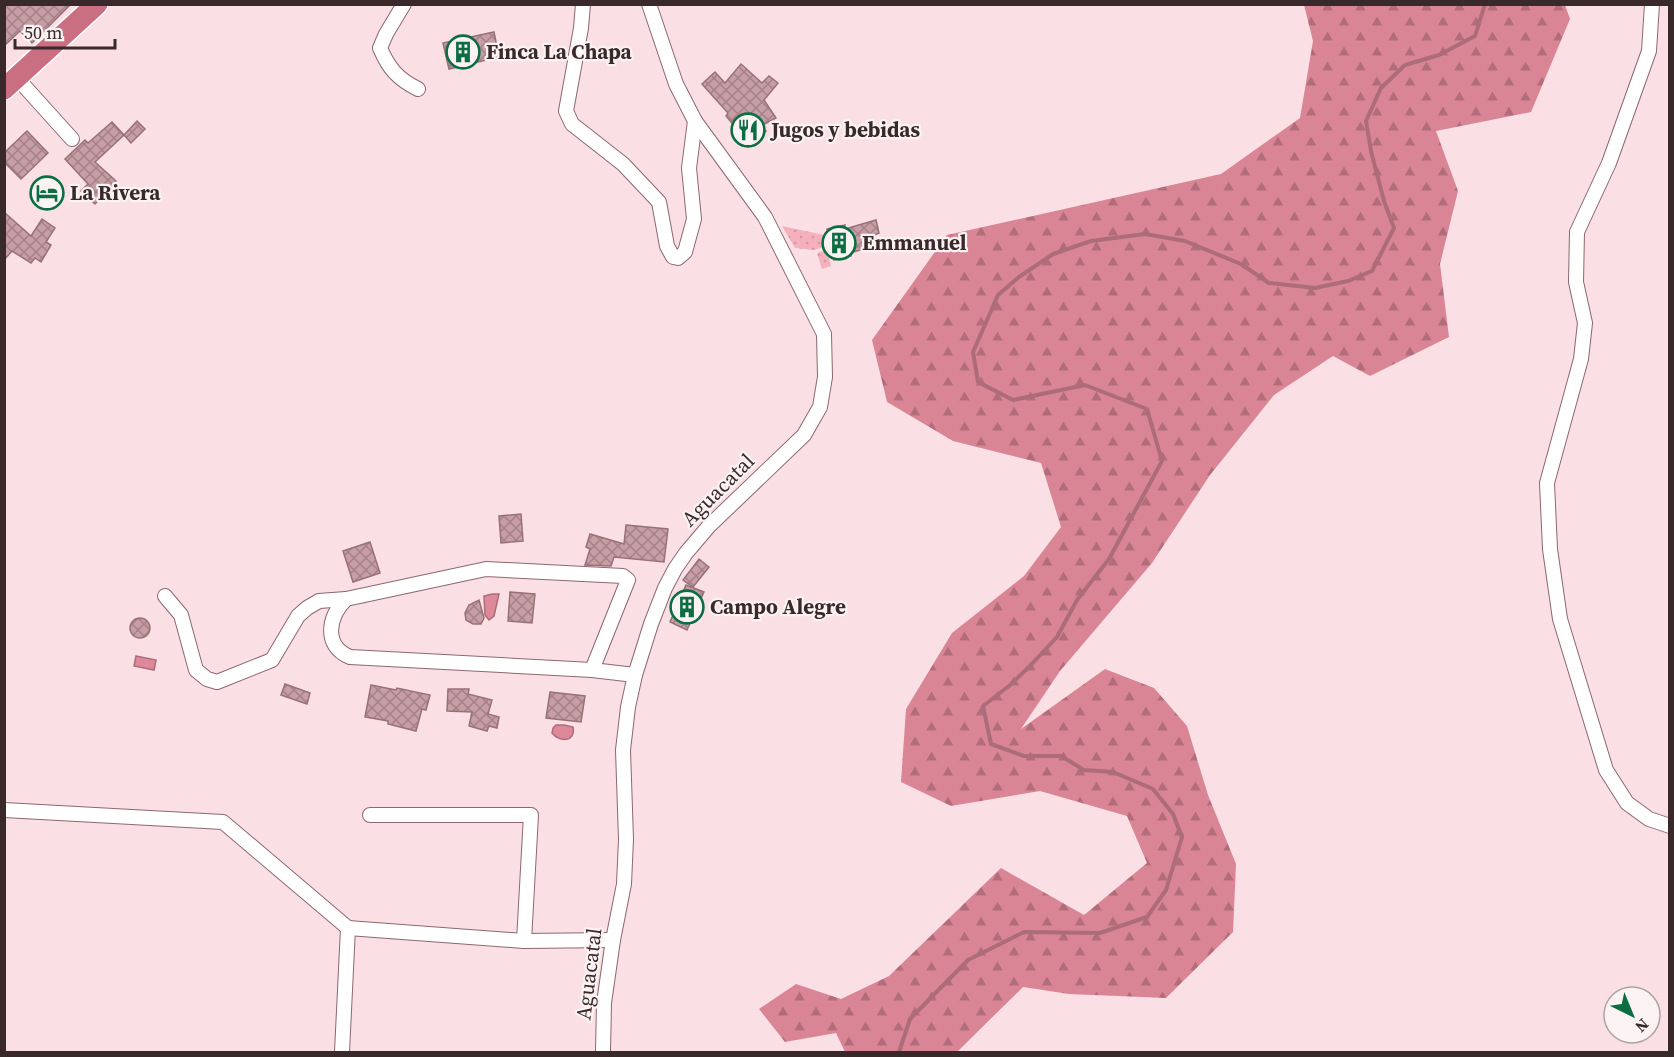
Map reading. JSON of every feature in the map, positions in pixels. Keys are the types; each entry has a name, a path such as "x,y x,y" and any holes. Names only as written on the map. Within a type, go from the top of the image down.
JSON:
{"highway":[{"path":"10,83 97,4"}],"street":[{"path":"404,4 380,48 386,62 403,82 418,89"},
{"path":"583,4 566,111 572,124 622,164 659,202 667,246 673,257 678,258 685,252 694,219 689,168 695,121"},
{"name":"Aguacatal","path":"603,1053 604,1003 624,884 626,839 623,750 634,675 651,624 675,569 709,526 804,435 820,407 825,376 824,334 765,217 695,121 676,84 649,4"},
{"path":"1652,4 1650,51 1609,163 1577,232 1576,282 1585,323 1581,359 1547,483 1550,549 1560,619 1606,770 1627,803 1649,819 1670,826"},
{"path":"10,83 72,139"},
{"path":"165,596 182,615 196,670 207,679 217,682 272,660 298,616 319,601 346,599 486,569 623,576 628,580 592,670"},
{"path":"346,599 338,606 330,634 334,645 342,654 350,657 592,670 634,675"},
{"path":"4,810 223,822 348,928 524,941 613,940"},
{"path":"370,815 531,815 524,941"},
{"path":"342,1053 348,928"}],"green space":[{"path":"1304,5 1565,5 1570,19 1531,112 1436,131 1458,191 1440,264 1449,337 1370,376 1333,356 1274,395 1210,475 1152,563 1060,671 1021,729 1105,669 1154,688 1187,726 1208,795 1236,864 1233,932 1166,998 1069,994 1023,987 957,1052 845,1052 836,1033 785,1042 759,1009 796,984 841,999 889,976 1001,868 1084,915 1147,863 1127,816 1040,791 951,806 901,782 906,709 952,633 1024,576 1061,527 1041,463 953,441 887,402 872,340 947,235 1221,174 1300,118 1313,41"}],"shaded area":[{"path":"782,226 824,235 827,246 814,250 795,248"},
{"path":"827,250 831,266 822,269 817,253"},
{"path":"499,594 494,616 489,620 485,615 484,596"},
{"path":"136,656 156,660 154,670 134,666"},
{"path":"556,725 573,727 572,736 563,739 555,736 552,733"}],"building":[{"path":"4,4 71,4 32,43 20,31 4,46"},
{"name":"Finca La Chapa","path":"494,32 499,57 449,69 443,43"},
{"path":"741,64 762,83 769,76 778,83 764,100 776,118 761,126 766,131 753,144 731,122 726,116 728,113 702,84 715,72 725,83"},
{"path":"137,121 145,129 131,143 124,135"},
{"path":"112,122 124,135 95,162 116,181 95,204 81,191 88,184 65,159 85,140 88,143"},
{"path":"27,131 48,153 21,179 4,162 4,153"},
{"path":"4,212 31,236 42,219 55,228 46,242 51,245 41,262 35,258 31,263 12,251 4,260"},
{"path":"876,220 879,233 874,235 875,240 868,243 870,247 850,253 851,256 834,260 827,229 845,225 845,229"},
{"path":"521,514 523,541 501,543 499,516"},
{"path":"626,525 668,529 664,562 614,557 611,566 585,565 590,549 586,547 590,534 624,544"},
{"path":"370,542 380,573 353,582 343,551"},
{"path":"699,559 709,567 693,587 683,580"},
{"name":"Campo Alegre","path":"686,585 704,592 687,630 670,622"},
{"path":"510,592 535,594 532,623 508,621"},
{"path":"479,600 484,618 481,624 473,624 466,620 465,613 469,605"},
{"path":"140,618 147,621 150,628 147,635 140,638 133,635 130,628 133,621"},
{"path":"285,684 310,693 307,704 281,695"},
{"path":"371,685 430,695 426,710 422,709 416,731 388,724 388,721 365,717"},
{"path":"448,689 469,689 468,694 492,700 488,714 499,717 497,728 489,726 487,731 469,726 472,712 447,711"},
{"path":"550,692 585,696 581,722 546,718"}],"waterway":[{"path":"899,1052 910,1019 968,960 1024,932 1100,933 1147,917 1166,890 1182,837 1173,814 1153,789 1113,772 1084,770 1061,756 1024,756 991,744 983,706 1009,686 1057,637 1077,600 1109,559 1162,461 1147,409 1085,385 1013,400 978,382 973,352 998,295 1019,277 1053,254 1091,241 1145,234 1185,241 1241,264 1269,283 1315,288 1348,281 1372,271 1394,228 1384,201 1366,121 1381,88 1405,65 1439,55 1475,36 1485,4"}],"place":[{"name":"Finca La Chapa","path":"463,52"},
{"name":"Jugos y bebidas","path":"748,130"},
{"name":"La Rivera","path":"47,193"},
{"name":"Emmanuel","path":"839,243"},
{"name":"Campo Alegre","path":"687,607"}]}
